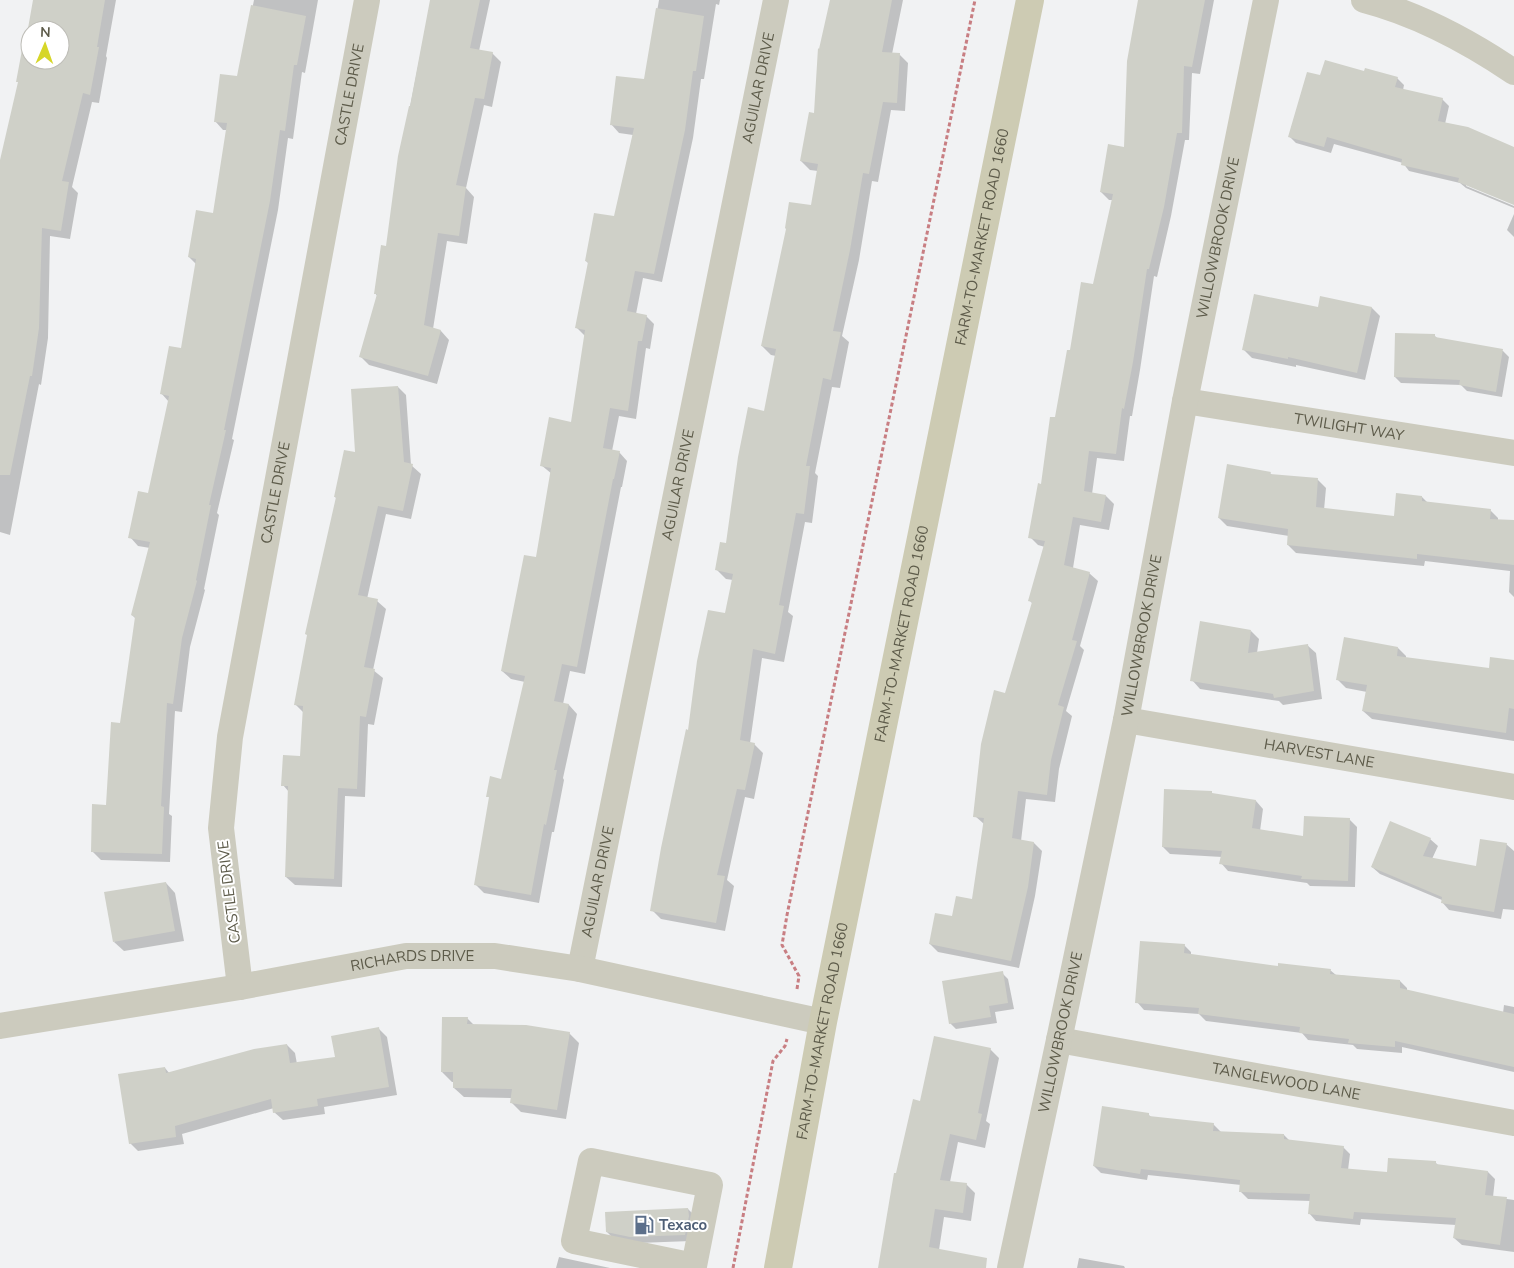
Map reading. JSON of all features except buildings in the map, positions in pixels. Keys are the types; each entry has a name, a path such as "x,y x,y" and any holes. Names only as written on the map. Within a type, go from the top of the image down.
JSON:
{"main road":[{"name":"FARM-TO-MARKET ROAD 1660","path":"778,1268 823,1022 1030,0"}],"street":[{"name":"CASTLE DRIVE","path":"240,987 221,828 230,737 367,0"},
{"name":"AGUILAR DRIVE","path":"580,969 776,0"},
{"name":"WILLOWBROOK DRIVE","path":"1010,1268 1126,720 1185,401 1266,0"},
{"path":"1364,0 1388,6 1432,24 1480,49 1514,72"},
{"name":"TWILIGHT WAY","path":"1185,401 1514,453"},
{"name":"HARVEST LANE","path":"1126,720 1514,787"},
{"name":"RICHARDS DRIVE","path":"0,1026 240,987 406,956 495,956 580,969 823,1022"},
{"name":"TANGLEWOOD LANE","path":"1059,1040 1514,1123"},
{"path":"591,1161 710,1185 694,1266 665,1264 574,1241 591,1161"}],"path":[{"path":"800,976 782,945 787,915 976,0"},
{"path":"733,1268 773,1061 785,1046"}],"place":[{"name":"Texaco","path":"644,1225"}]}
